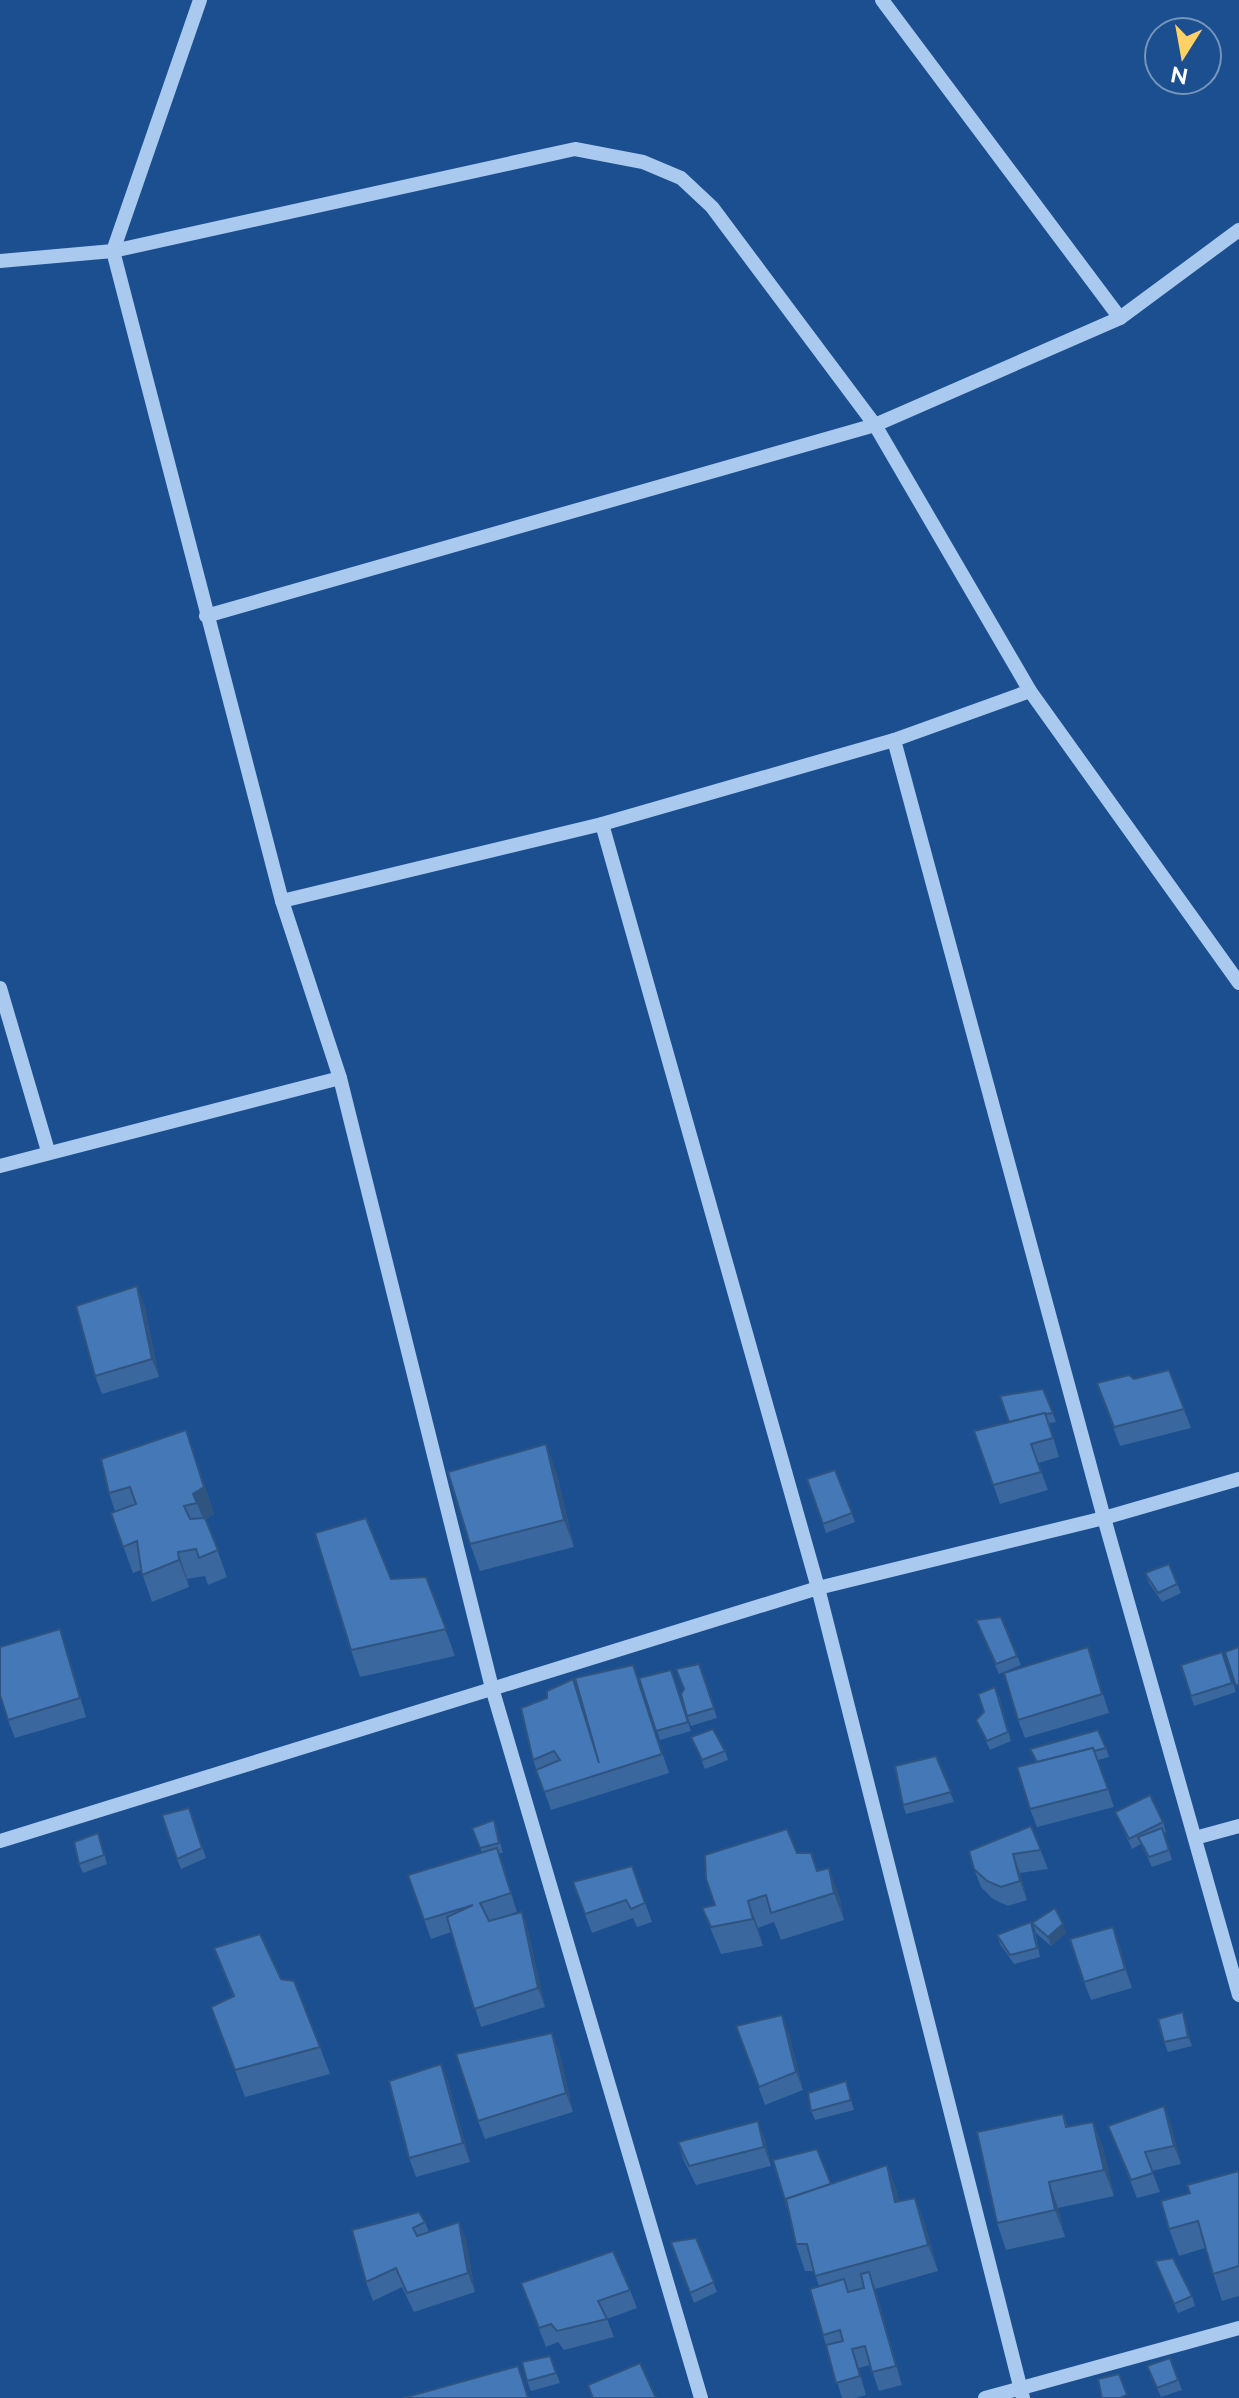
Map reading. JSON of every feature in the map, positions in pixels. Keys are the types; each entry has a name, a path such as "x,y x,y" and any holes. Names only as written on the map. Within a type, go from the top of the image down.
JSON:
{"street":[{"path":"200,0 113,251 282,901 340,1078 492,1688 701,2398"},
{"path":"882,0 1120,318"},
{"path":"0,261 113,251 575,149 643,162 681,178 712,207 875,425 1030,691 1239,983"},
{"path":"206,616 875,425 1120,318 1239,230"},
{"path":"282,901 602,824 894,740 1030,691"},
{"path":"894,740 1104,1518 1239,1995"},
{"path":"602,824 818,1588 1021,2393"},
{"path":"0,988 48,1151"},
{"path":"0,1166 48,1151 340,1078"},
{"path":"0,1841 818,1588 1104,1518 1239,1479"},
{"path":"1195,1838 1239,1826"},
{"path":"985,2398 1021,2393 1239,2328"}],"building":[{"path":"137,1286 152,1359 95,1376 76,1306"},
{"path":"1169,1370 1184,1409 1114,1427 1097,1383 1129,1375 1134,1379"},
{"path":"1043,1389 1053,1413 1009,1422 1000,1396"},
{"path":"1045,1413 1053,1438 1031,1444 1041,1472 993,1485 974,1431"},
{"path":"186,1430 204,1487 193,1494 197,1503 184,1506 190,1519 205,1518 218,1550 199,1558 196,1549 178,1552 179,1560 142,1575 137,1541 123,1547 111,1513 136,1504 130,1487 109,1493 101,1459"},
{"path":"546,1444 564,1520 470,1544 448,1472"},
{"path":"835,1470 852,1513 823,1524 807,1479"},
{"path":"366,1518 391,1579 426,1577 446,1629 351,1650 315,1533"},
{"path":"1169,1564 1177,1584 1158,1593 1145,1573"},
{"path":"1001,1617 1017,1656 996,1664 976,1620"},
{"path":"60,1629 80,1698 8,1720 0,1695 0,1647"},
{"path":"1088,1647 1102,1694 1018,1720 1004,1673"},
{"path":"1239,1647 1239,1684 1236,1686 1225,1652"},
{"path":"1222,1652 1232,1683 1191,1696 1181,1665"},
{"path":"699,1664 714,1708 687,1716 681,1694 684,1689 676,1669"},
{"path":"633,1665 662,1754 544,1792 536,1770 560,1760 554,1751 533,1760 521,1708 547,1698 547,1691 573,1679 599,1763 575,1678"},
{"path":"671,1670 688,1722 656,1731 639,1678"},
{"path":"995,1687 1008,1732 987,1741 976,1720 984,1712 978,1694"},
{"path":"713,1729 725,1751 702,1760 691,1737"},
{"path":"1098,1730 1106,1748 1094,1751 1093,1748 1037,1762 1030,1749"},
{"path":"1093,1748 1108,1789 1030,1809 1017,1767"},
{"path":"936,1756 951,1792 903,1805 895,1766"},
{"path":"1150,1795 1163,1822 1129,1839 1115,1812"},
{"path":"189,1808 202,1848 177,1859 162,1815"},
{"path":"494,1820 499,1843 480,1848 472,1828"},
{"path":"1031,1826 1041,1850 1013,1854 1020,1881 1001,1887 987,1881 974,1869 969,1851"},
{"path":"1162,1828 1169,1850 1149,1857 1138,1837"},
{"path":"787,1829 797,1853 811,1853 817,1871 829,1868 834,1893 771,1913 766,1895 748,1901 753,1919 711,1927 702,1908 715,1905 706,1879 705,1855"},
{"path":"98,1833 104,1855 79,1864 74,1842"},
{"path":"497,1848 511,1893 480,1903 489,1921 522,1912 538,1988 474,2009 447,1917 473,1905 424,1920 408,1875"},
{"path":"632,1866 645,1903 631,1909 626,1900 585,1914 573,1882"},
{"path":"1055,1908 1063,1924 1048,1937 1032,1923"},
{"path":"1031,1922 1037,1948 1010,1955 997,1935"},
{"path":"1113,1927 1125,1969 1084,1982 1070,1939"},
{"path":"260,1934 281,1979 294,1981 320,2047 235,2070 211,2007 234,1996 214,1948"},
{"path":"1183,2012 1188,2037 1164,2042 1158,2019"},
{"path":"782,2015 796,2072 759,2087 736,2026"},
{"path":"552,2033 566,2093 478,2121 456,2054"},
{"path":"441,2064 463,2143 409,2158 389,2081"},
{"path":"846,2081 851,2100 811,2111 808,2093"},
{"path":"1164,2106 1174,2146 1145,2152 1153,2173 1131,2180 1108,2126"},
{"path":"1063,2114 1066,2127 1093,2122 1104,2170 1049,2182 1055,2210 997,2223 977,2132"},
{"path":"758,2121 764,2147 689,2166 678,2142"},
{"path":"817,2149 831,2184 786,2199 787,2207 773,2160"},
{"path":"887,2165 895,2202 915,2198 928,2245 815,2276 807,2244 796,2244 786,2199"},
{"path":"1239,2171 1239,2266 1213,2274 1198,2221 1169,2229 1161,2201 1190,2193 1187,2185"},
{"path":"419,2212 425,2222 413,2228 417,2236 459,2222 468,2273 407,2293 396,2268 366,2282 352,2230"},
{"path":"696,2238 714,2282 690,2293 671,2242"},
{"path":"613,2251 630,2290 598,2301 607,2319 557,2331 551,2324 539,2328 521,2283"},
{"path":"1173,2258 1192,2296 1174,2304 1155,2261"},
{"path":"869,2272 896,2366 872,2372 865,2346 852,2349 860,2376 836,2383 826,2345 843,2341 840,2330 823,2335 810,2289 844,2279 848,2292 864,2288 861,2274"},
{"path":"550,2356 556,2373 527,2381 522,2362"},
{"path":"1170,2358 1178,2380 1157,2388 1147,2366"},
{"path":"640,2363 656,2398 593,2398 588,2385"},
{"path":"518,2366 528,2398 403,2398"},
{"path":"1119,2374 1127,2395 1102,2398 1098,2379"}]}
